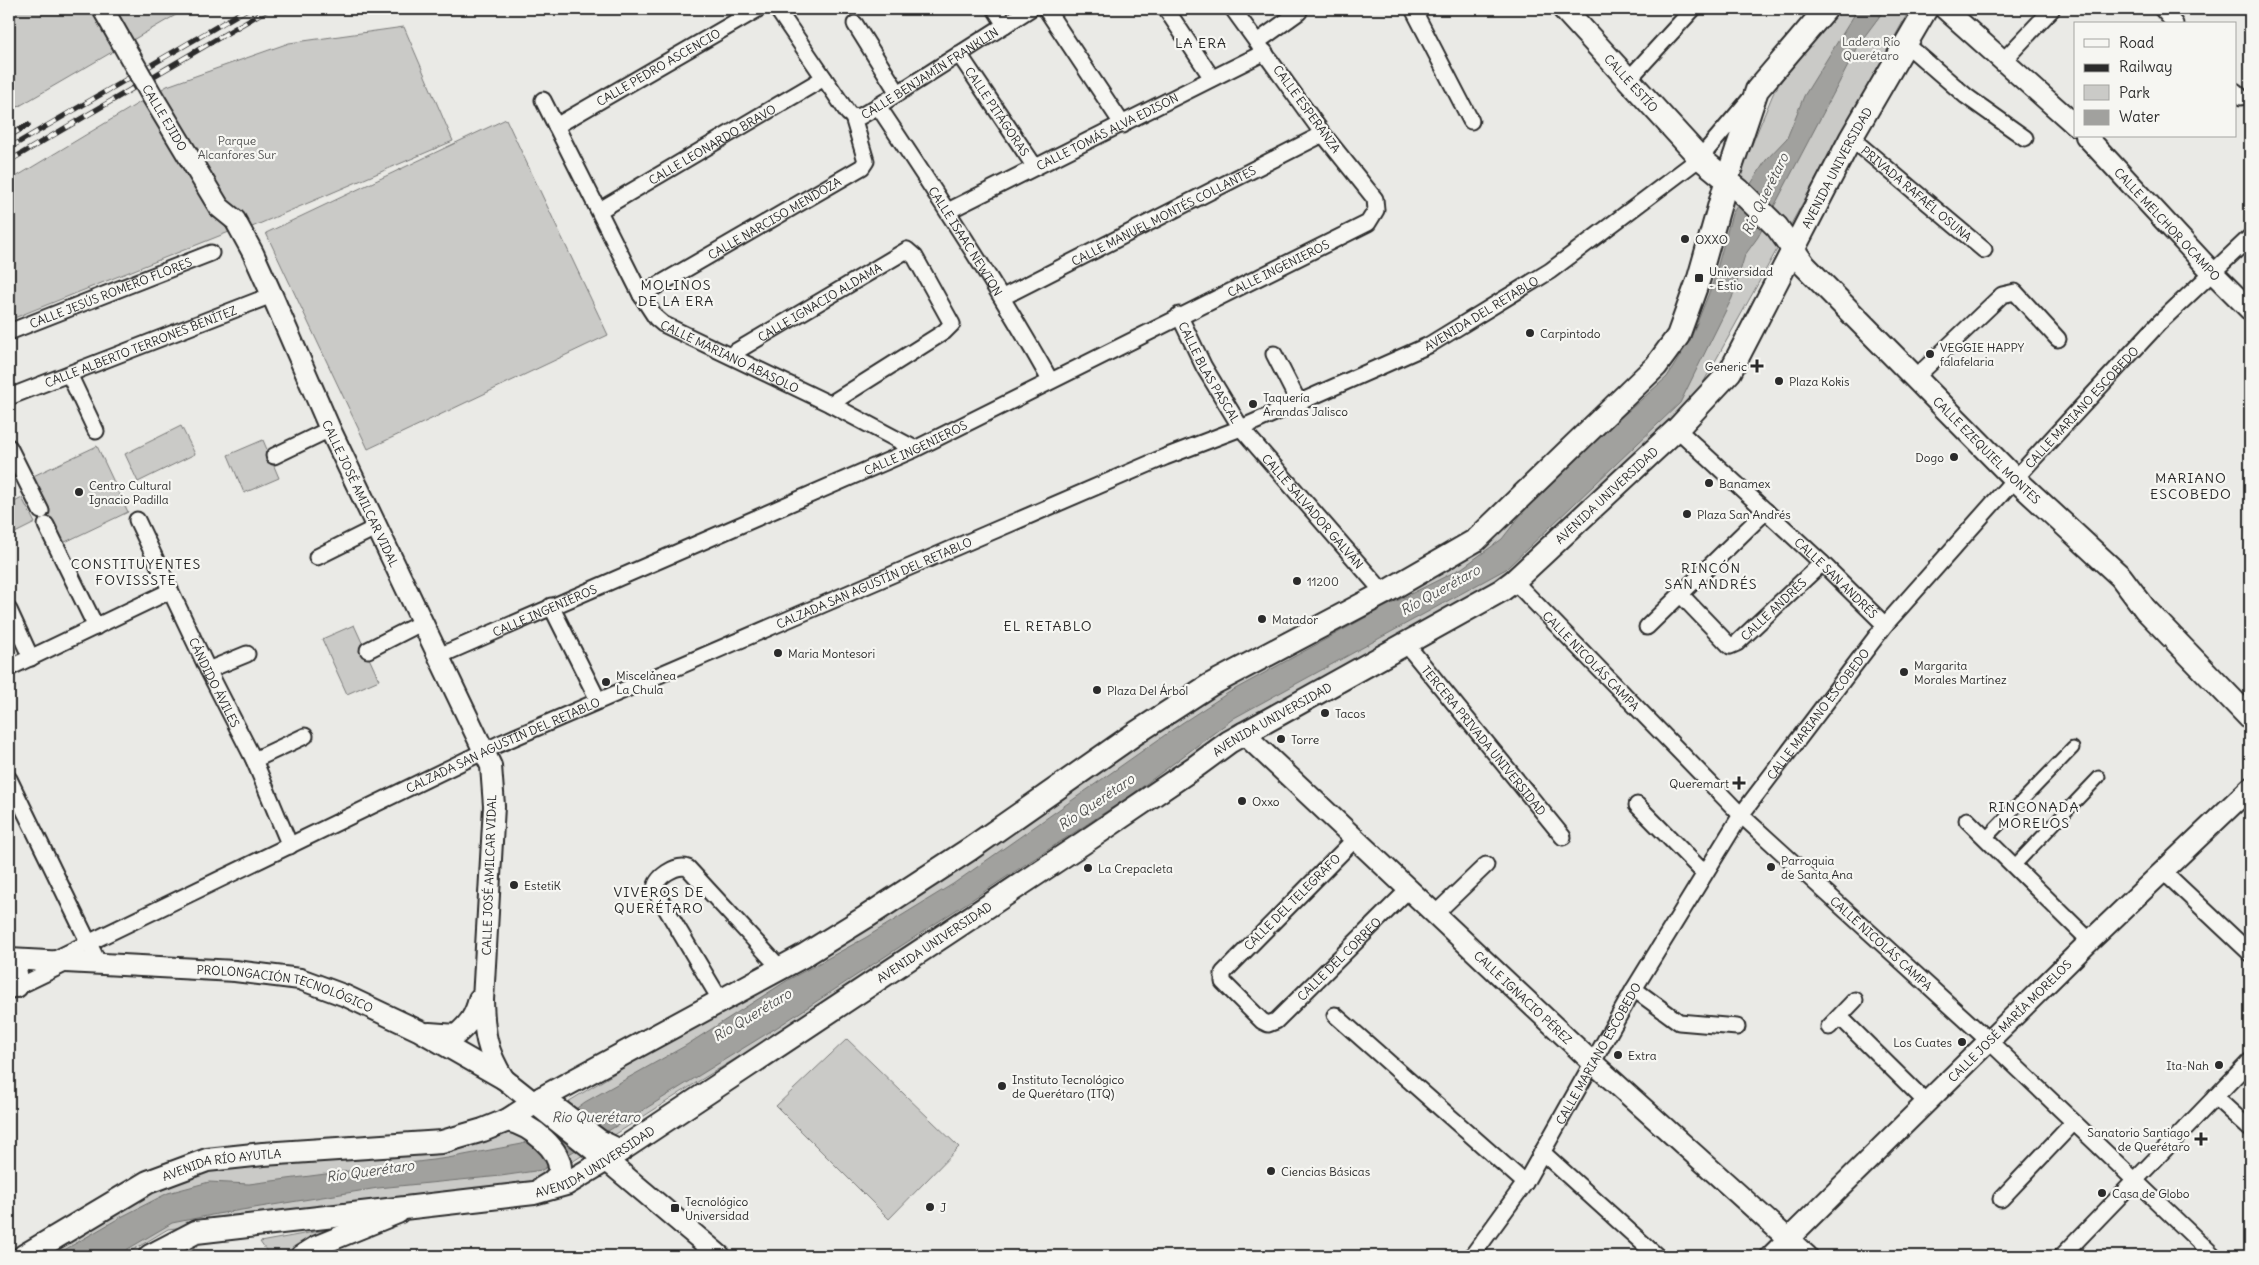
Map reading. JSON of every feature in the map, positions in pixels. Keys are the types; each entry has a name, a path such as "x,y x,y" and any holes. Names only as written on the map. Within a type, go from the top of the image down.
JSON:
{"main road":[{"path":"508,1120 544,1105 866,917 970,850 1128,738 1210,685 1384,593 1476,540 1656,366 1678,336 1733,184 1757,90 1826,9"},
{"name":"CALLE ESTÍO","path":"1566,10 1700,158"},
{"name":"AVENIDA UNIVERSIDAD","path":"421,1205 534,1193 566,1184 603,1150 1091,838 1243,733 1406,644 1514,581 1677,430 1730,372 1851,138 1905,44 1921,12"},
{"path":"1700,158 1733,184"},
{"name":"CALLE EZEQUIEL MONTES","path":"1733,184 1777,227 1801,262 2015,479 2121,578 2145,609 2250,718"},
{"path":"544,1105 603,1150"},
{"path":"508,1120 519,1122 533,1132 556,1154 560,1164 560,1174 551,1183 534,1193"},
{"name":"AVENIDA RÍO AYUTLA","path":"24,1256 148,1182 206,1160 263,1154 442,1142 483,1130 508,1120"},
{"path":"150,1256 196,1232 421,1205"}],"street":[{"name":"CALLE EJIDO","path":"104,9 219,207 239,227"},
{"name":"CALLE EJIDO","path":"116,9 229,200 239,227"},
{"name":"CALLE PEDRO ASCENCIO","path":"556,126 758,9"},
{"path":"777,9 848,113 853,117"},
{"path":"995,9 1005,25"},
{"name":"CALLE BENJAMÍN FRANKLIN","path":"853,117 861,116 878,106 1030,9"},
{"path":"1046,9 1123,125"},
{"path":"1166,9 1212,78"},
{"name":"CALLE ESPERANZA","path":"1233,9 1323,134 1375,199 1376,210"},
{"path":"1628,80 1693,9"},
{"path":"1945,9 2004,60 2074,125"},
{"path":"2004,60 2052,9"},
{"path":"2162,9 2173,22"},
{"path":"1417,10 1471,121"},
{"name":"CALLE TOMÁS ALVA EDISON","path":"948,211 1123,125 1212,78 1261,47 1299,12"},
{"path":"855,24 898,93"},
{"path":"1905,44 1966,96 2025,138"},
{"name":"CALLE PITÁGORAS","path":"959,54 1035,168"},
{"name":"CALLE LEONARDO BRAVO","path":"600,210 824,78"},
{"name":"AVENIDA DEL RETABLO","path":"1241,428 1412,353 1550,271 1700,158 1757,90"},
{"name":"CALLE MARIANO ABASOLO","path":"543,100 600,210 641,295 656,318 663,324 830,404 915,449"},
{"name":"CALLE ISAAC NEWTON","path":"878,106 1003,297 1050,380"},
{"name":"CALLE NARCISO MENDOZA","path":"641,295 862,167 866,161 853,117"},
{"name":"CALLE MANUEL MONTÉS COLLANTES","path":"1003,297 1323,134"},
{"name":"PRIVADA RAFAÉL OSUNA","path":"1851,138 1984,250"},
{"name":"CALLE MELCHOR OCAMPO","path":"2088,138 2212,272 2250,310"},
{"name":"CALLE INGENIEROS","path":"438,656 915,449 1368,223 1376,210"},
{"name":"CALLE JOSÉ AMILCAR VIDAL","path":"239,227 272,295 330,429 492,766 494,806 482,996 486,1040 493,1062 504,1079"},
{"name":"CALLE MARIANO ESCOBEDO","path":"1472,1256 1524,1182 1634,989 1741,815 1885,625 2015,479 2160,323 2250,237"},
{"name":"CALLE IGNACIO ALDAMA","path":"730,355 908,250 915,257 952,324 944,332 830,404"},
{"name":"CALLE JESÚS ROMERO FLORES","path":"9,332 211,253"},
{"path":"1915,378 2002,295 2009,292 2015,292 2058,339"},
{"name":"CALLE ALBERTO TERRONES BENÍTEZ","path":"9,397 272,295"},
{"name":"CALLE BLAS PASCAL","path":"1179,316 1204,367 1241,428"},
{"path":"1274,354 1299,403"},
{"path":"70,374 96,430"},
{"name":"CALLE SALVADOR GALVÁN","path":"1241,428 1384,593"},
{"name":"CALZADA SAN AGUSTÍN DEL RETABLO","path":"48,962 484,751 598,700 1164,457 1241,428"},
{"path":"274,456 330,429"},
{"name":"CALLE SAN ANDRÉS","path":"1677,430 1822,562 1885,625"},
{"path":"9,447 96,627"},
{"path":"1647,627 1682,595 1766,511"},
{"name":"CÁNDIDO ÁVILES","path":"137,520 208,670 254,760 290,846"},
{"path":"317,557 377,527"},
{"name":"CALLE ANDRÉS","path":"1682,595 1730,646 1737,643 1822,562"},
{"name":"CALLE NICOLÁS CAMPA","path":"1514,581 1741,815 1989,1041 2214,1256"},
{"path":"9,668 170,591"},
{"path":"551,606 598,700"},
{"path":"9,610 31,658"},
{"path":"368,650 423,622"},
{"name":"TERCERA PRIVADA UNIVERSIDAD","path":"1406,644 1563,837"},
{"path":"208,670 247,654"},
{"name":"CALLE IGNACIO PÉREZ","path":"1243,733 1592,1062 1807,1256"},
{"path":"254,760 305,736"},
{"path":"1986,838 2073,748"},
{"path":"2014,866 2099,777"},
{"path":"9,779 98,962"},
{"name":"CALLE JOSÉ MARÍA MORELOS","path":"1771,1256 2090,940 2250,788"},
{"path":"1638,805 1704,873"},
{"path":"1967,820 2090,940"},
{"name":"CALLE DEL TELEGRAFO","path":"1268,1024 1262,1021 1223,982 1223,973 1355,839"},
{"path":"1435,914 1486,865"},
{"path":"721,1001 656,890 655,884 660,878 678,867 688,868 781,968"},
{"path":"2163,872 2250,953"},
{"name":"CALLE DEL CORREO","path":"1268,1024 1276,1021 1408,890"},
{"path":"9,959 17,973 13,989"},
{"name":"PROLONGACIÓN TECNOLÓGICO","path":"9,959 48,962 98,962 235,971 300,979 346,996 420,1032 504,1079 544,1105"},
{"path":"13,989 68,962"},
{"path":"1634,989 1679,1022 1737,1026"},
{"name":"CALLE JOSÉ AMILCAR VIDAL","path":"482,996 486,1005 490,1029 506,1063 544,1105"},
{"path":"420,1032 456,1035 470,1023 482,996"},
{"path":"1829,1028 1855,1000"},
{"path":"1334,1015 1524,1182"},
{"path":"1840,1017 1927,1103"},
{"path":"2062,1256 2250,1061"},
{"path":"2216,1097 2250,1130"},
{"path":"2001,1199 2073,1123"},
{"path":"603,1150 720,1256"},
{"path":"1542,1152 1656,1256"},
{"path":"301,1256 317,1246 342,1235 421,1205"}],"green space":[{"path":"9,9 186,9 9,112"},
{"name":"Ladera Río Querétaro","path":"1832,9 1910,9 1697,394 1500,582 1233,725 1184,765 832,1000 699,1081 539,1183 168,1229 123,1256 26,1256 204,1164 530,1125 666,1042 871,925 1052,807 1230,682 1482,545 1685,342 1700,311 1743,166 1773,94 1801,50"},
{"name":"Parque Alcanfores Sur","path":"404,27 453,141 252,227 239,228 9,320 9,181 167,86 289,43"},
{"path":"506,119 608,335 368,449 266,233"},
{"path":"181,426 195,454 138,482 125,454"},
{"path":"263,440 279,478 244,493 228,455"},
{"path":"97,446 128,512 61,544 29,478"},
{"path":"22,498 35,523 9,536 9,505"},
{"path":"354,625 379,680 347,694 322,639"},
{"path":"847,1039 959,1147 889,1219 776,1106"},
{"path":"347,1226 293,1256 270,1256 260,1242"}],"water":[{"name":"Rio Querétaro","path":"1858,9 1885,9 1861,41 1758,237 1745,255 1732,298 1680,403 1506,569 1234,718 1130,796 776,1028 542,1170 378,1188 217,1214 172,1223 116,1256 54,1256 121,1217 168,1193 209,1182 249,1184 448,1158 522,1144 558,1122 585,1102 685,1046 788,980 865,938 953,884 1182,723 1228,693 1381,609 1462,568 1502,539 1533,499 1567,465 1667,377 1691,338 1713,283 1732,214 1766,160 1787,138 1804,96"}],"railway":[{"path":"9,148 247,9"},
{"path":"9,161 268,9"},
{"path":"9,136 28,125"}],"place":[{"name":"OXXO","path":"1685,239"},
{"name":"Universidad - Estio","path":"1699,278"},
{"name":"Carpintodo","path":"1530,333"},
{"name":"VEGGIE HAPPY falafelaria","path":"1930,354"},
{"name":"Generic","path":"1757,366"},
{"name":"Plaza Kokis","path":"1779,381"},
{"name":"Taquería Arandas Jalisco","path":"1253,404"},
{"name":"Dogo","path":"1954,457"},
{"name":"Banamex","path":"1709,483"},
{"name":"Centro Cultural Ignacio Padilla","path":"79,492"},
{"name":"Plaza San Andrés","path":"1687,514"},
{"name":"11200","path":"1297,581"},
{"name":"Matador","path":"1262,619"},
{"name":"Maria Montesori","path":"778,653"},
{"name":"Margarita Morales Martínez","path":"1904,672"},
{"name":"Miscelánea La Chula","path":"606,682"},
{"name":"Plaza Del Árbol","path":"1097,690"},
{"name":"Tacos","path":"1325,713"},
{"name":"Torre","path":"1281,739"},
{"name":"Queremart","path":"1739,783"},
{"name":"Oxxo","path":"1242,801"},
{"name":"Parroquia de Santa Ana","path":"1771,867"},
{"name":"La Crepacleta","path":"1088,868"},
{"name":"EstetiK","path":"514,885"},
{"name":"Los Cuates","path":"1962,1042"},
{"name":"Extra","path":"1618,1055"},
{"name":"Ita-Nah","path":"2219,1065"},
{"name":"Instituto Tecnológico de Querétaro (ITQ)","path":"1002,1086"},
{"name":"Sanatorio Santiago de Querétaro","path":"2201,1139"},
{"name":"Ciencias Básicas","path":"1271,1171"},
{"name":"Casa de Globo","path":"2102,1193"},
{"name":"J","path":"930,1207"},
{"name":"Tecnológico Universidad","path":"675,1208"}],"district":[{"name":"LA ERA","path":"1201,43"},
{"name":"MOLINOS DE LA ERA","path":"676,294"},
{"name":"MARIANO ESCOBEDO","path":"2191,486"},
{"name":"CONSTITUYENTES FOVISSSTE","path":"136,572"},
{"name":"RINCÓN SAN ANDRÉS","path":"1711,576"},
{"name":"EL RETABLO","path":"1048,626"},
{"name":"RINCONADA MORELOS","path":"2034,816"},
{"name":"VIVEROS DE QUERÉTARO","path":"659,900"}],"water label":[{"name":"Río Querétaro","path":"1765,194"},
{"name":"Río Querétaro","path":"1440,590"},
{"name":"Río Querétaro","path":"1096,802"},
{"name":"Río Querétaro","path":"752,1015"},
{"name":"Río Querétaro","path":"370,1171"}]}
